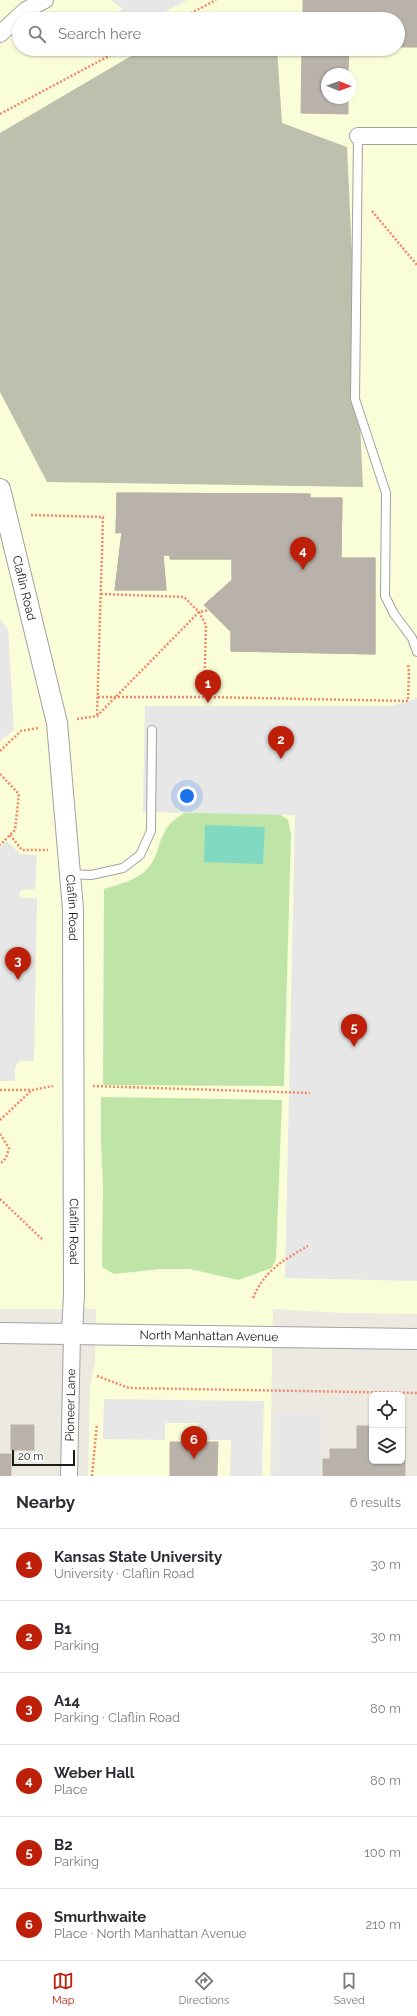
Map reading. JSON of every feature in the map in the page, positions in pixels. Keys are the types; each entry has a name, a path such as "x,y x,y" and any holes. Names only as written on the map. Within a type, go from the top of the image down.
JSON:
{"street":[{"path":"24,12 45,0"},
{"path":"0,34 12,23"},
{"path":"358,136 417,136"},
{"name":"Claflin Road","path":"0,489 57,723 73,908 74,1295 72,1334"},
{"name":"North Manhattan Avenue","path":"0,1333 417,1339"},
{"name":"Pioneer Lane","path":"69,1476 72,1334"}],"lane":[{"path":"358,136 355,398 386,493 385,596 394,614 412,638 417,652"},
{"path":"70,874 91,874 123,868 140,855 151,831 152,730"}],"path":[{"path":"193,12 216,0"},
{"path":"0,114 109,56"},
{"path":"371,211 417,264"},
{"path":"31,515 103,517 97,716"},
{"path":"101,594 184,597 200,612 206,625 204,697"},
{"path":"74,720 97,716 200,612 209,610"},
{"path":"98,698 204,697 408,701 409,672 407,658"},
{"path":"0,751 21,731 42,727"},
{"path":"0,774 19,794 15,830 0,845"},
{"path":"10,835 22,850 46,851 50,849"},
{"path":"0,1090 32,1090 57,1086"},
{"path":"92,1086 310,1092"},
{"path":"0,1120 32,1090"},
{"path":"0,1134 9,1148 6,1158 0,1164"},
{"path":"0,1199 42,1240"},
{"path":"253,1298 258,1287 279,1262 308,1246"},
{"path":"98,1376 129,1388 417,1393"},
{"path":"92,1476 97,1424"}],"shaded area":[{"path":"0,0 417,0 417,1314 342,1313 273,1309 270,1476 88,1476 90,1386 95,1362 96,1309 0,1309"},
{"path":"111,0 187,0 164,12 118,12 123,9"},
{"path":"131,56 277,56 282,123 347,147 363,487 47,482 0,392 0,133"},
{"path":"0,619 8,629 14,730 0,741"},
{"path":"417,698 417,1281 285,1278 295,815 143,812 145,706 392,706"},
{"path":"7,841 20,854 37,855 35,889 21,890 19,895 23,898 37,898 34,1061 20,1061 17,1064 15,1068 15,1081 0,1081 0,848"},
{"path":"104,1399 264,1401 262,1476 230,1476 231,1440 198,1440 198,1423 165,1423 165,1440 103,1439"},
{"path":"274,1414 322,1415 322,1476 274,1476"}],"green space":[{"path":"194,807 272,809 288,820 291,834 284,1086 103,1085 104,889 128,882 144,872 154,859 168,827"},
{"path":"205,825 265,827 263,864 204,862"},
{"path":"101,1097 282,1100 276,1258 272,1268 238,1280 190,1269 161,1269 114,1274 102,1267 103,1188"}],"building":[{"path":"303,0 417,0 417,47 405,47 405,12 303,12"},
{"path":"302,56 349,56 348,68 321,68 321,104 348,104 348,114 301,113"},
{"path":"117,493 310,494 310,498 342,498 341,558 375,558 375,654 231,651 231,632 204,605 232,580 232,559 170,559 170,555 163,555 166,590 115,590 122,532 116,533"},
{"path":"117,493 310,494 310,498 342,498 341,558 375,558 375,654 231,651 231,632 204,605 232,580 232,559 170,559 170,555 163,555 166,590 115,590 122,532 116,533"},
{"path":"11,1425 34,1425 34,1450 11,1450"},
{"path":"357,1426 369,1426 369,1464 405,1464 405,1476 323,1476 323,1459 330,1459 330,1449 357,1449"},
{"path":"182,1434 196,1435 196,1442 218,1442 217,1476 170,1476 170,1442 182,1442"},
{"path":"0,1454 11,1454 11,1476 0,1476"}],"place":[{"name":"Weber Hall","path":"303,570"},
{"name":"Kansas State University","path":"208,703"},
{"name":"B1","path":"281,759"},
{"name":"A14","path":"18,980"},
{"name":"B2","path":"354,1047"},
{"name":"Smurthwaite","path":"194,1459"}]}
